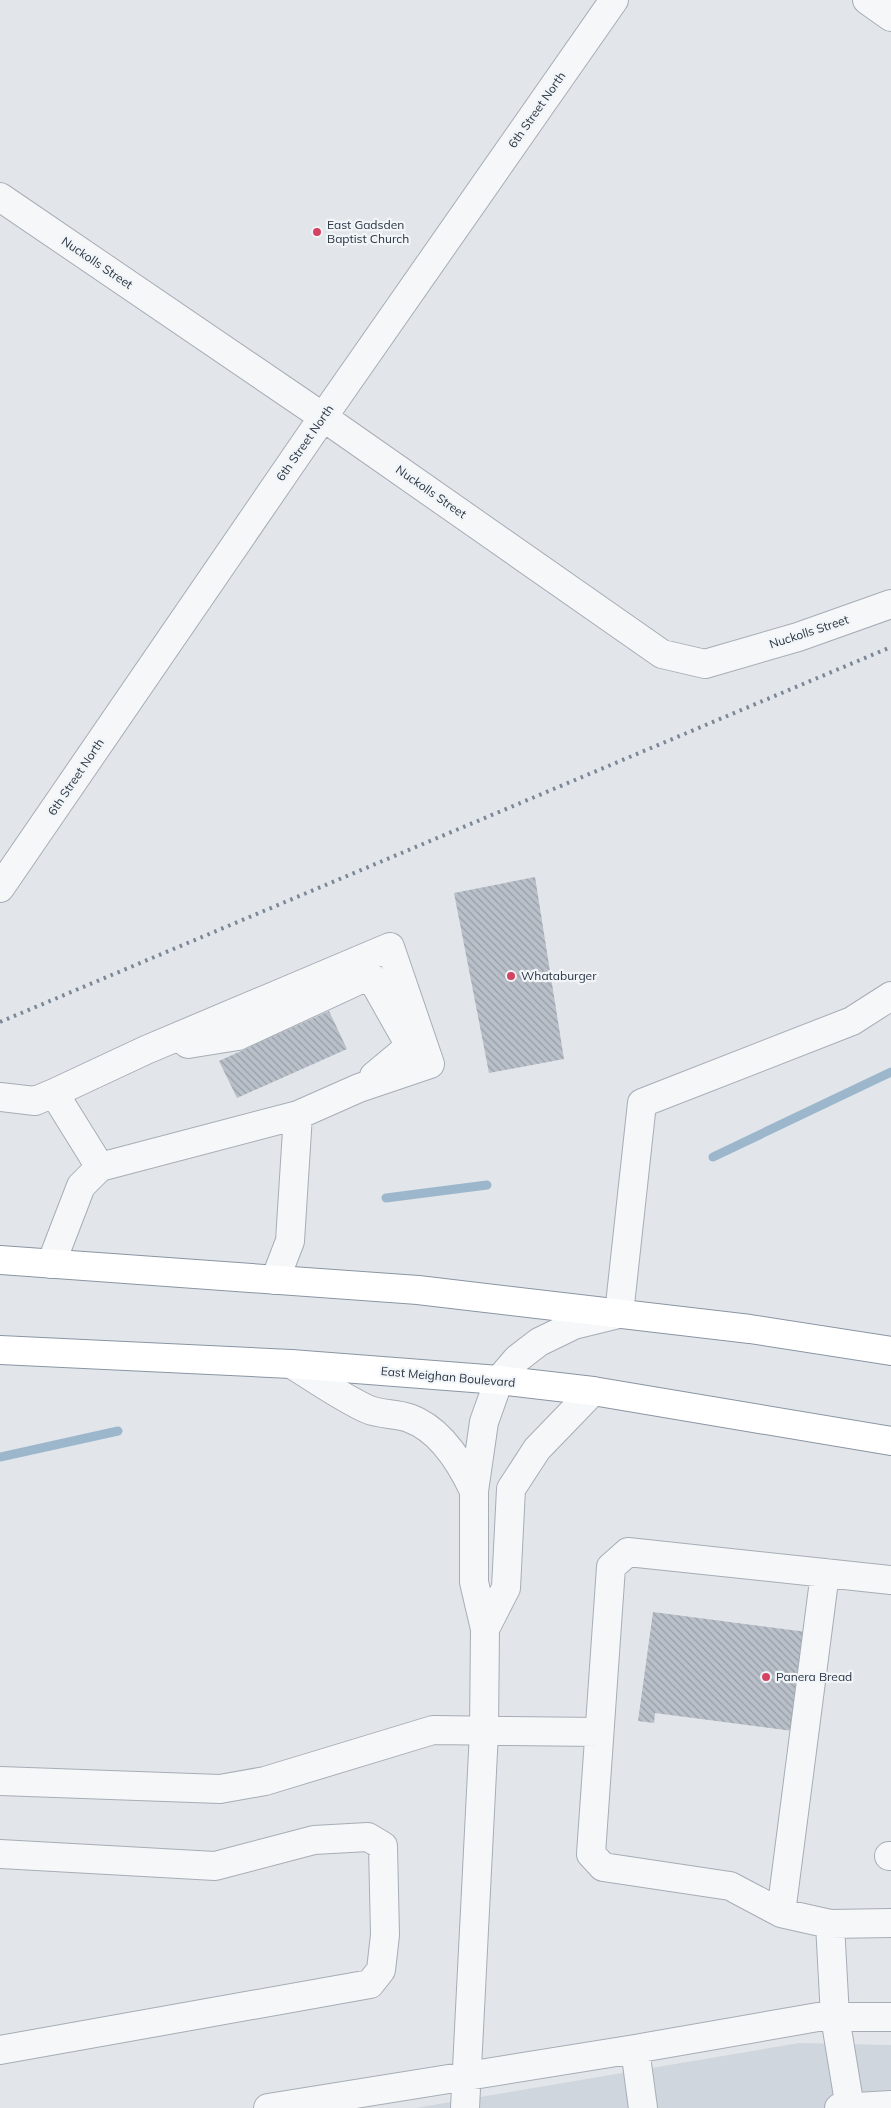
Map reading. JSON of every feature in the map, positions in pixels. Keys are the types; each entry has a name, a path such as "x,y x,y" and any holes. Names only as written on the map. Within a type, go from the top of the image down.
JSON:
{"highway":[{"path":"6,1257 51,1264 418,1290 750,1329 891,1351"},
{"name":"East Meighan Boulevard","path":"0,1350 291,1364 499,1380 593,1391 891,1441"}],"street":[{"name":"6th Street North","path":"0,888 323,417 614,0"},
{"path":"867,0 891,17"},
{"name":"Nuckolls Street","path":"0,197 323,417 662,654 705,664 798,637 891,604"},
{"path":"0,1098 35,1102 146,1050 390,947 430,1064 360,1088 298,1115 100,1167 81,1186 51,1264"},
{"path":"465,2108 484,1732 485,1629 474,1582 474,1491 484,1422 499,1380 517,1359 539,1342 574,1325 619,1314 642,1103 852,1021 891,996"},
{"path":"54,1093 100,1167"},
{"path":"274,1280 290,1241 298,1115"},
{"path":"291,1364 368,1410 410,1418 426,1428 453,1453 465,1471 474,1491"},
{"path":"485,1629 506,1588 511,1489 537,1448 593,1391"},
{"path":"891,1580 628,1552 611,1567 591,1854 603,1867 730,1886 781,1913 830,1924 891,1924"},
{"path":"781,1913 825,1573"},
{"path":"0,1781 220,1789 265,1781 433,1730 600,1732"},
{"path":"0,1854 215,1866 314,1840 368,1837 383,1846 385,1935 381,1970 370,1984 0,2050"},
{"path":"830,1924 835,2017 846,2108 891,2105"},
{"path":"268,2108 635,2049 818,2017 891,2017"},
{"path":"635,2049 643,2108"}],"shaded area":[{"path":"799,2043 891,2045 891,2108 415,2108"}],"building":[{"name":"Whataburger","path":"535,877 564,1059 489,1073 454,893"},
{"path":"329,1011 347,1049 237,1098 219,1061"},
{"path":"653,1612 807,1632 793,1731 655,1713 654,1723 638,1721"}],"waterway":[{"path":"713,1157 891,1072"},
{"path":"386,1198 487,1185"},
{"path":"0,1457 118,1431"}],"railway":[{"path":"0,1022 891,647"}],"place":[{"name":"East Gadsden Baptist Church","path":"317,232"},
{"name":"Whataburger","path":"511,976"},
{"name":"Panera Bread","path":"766,1677"}]}
